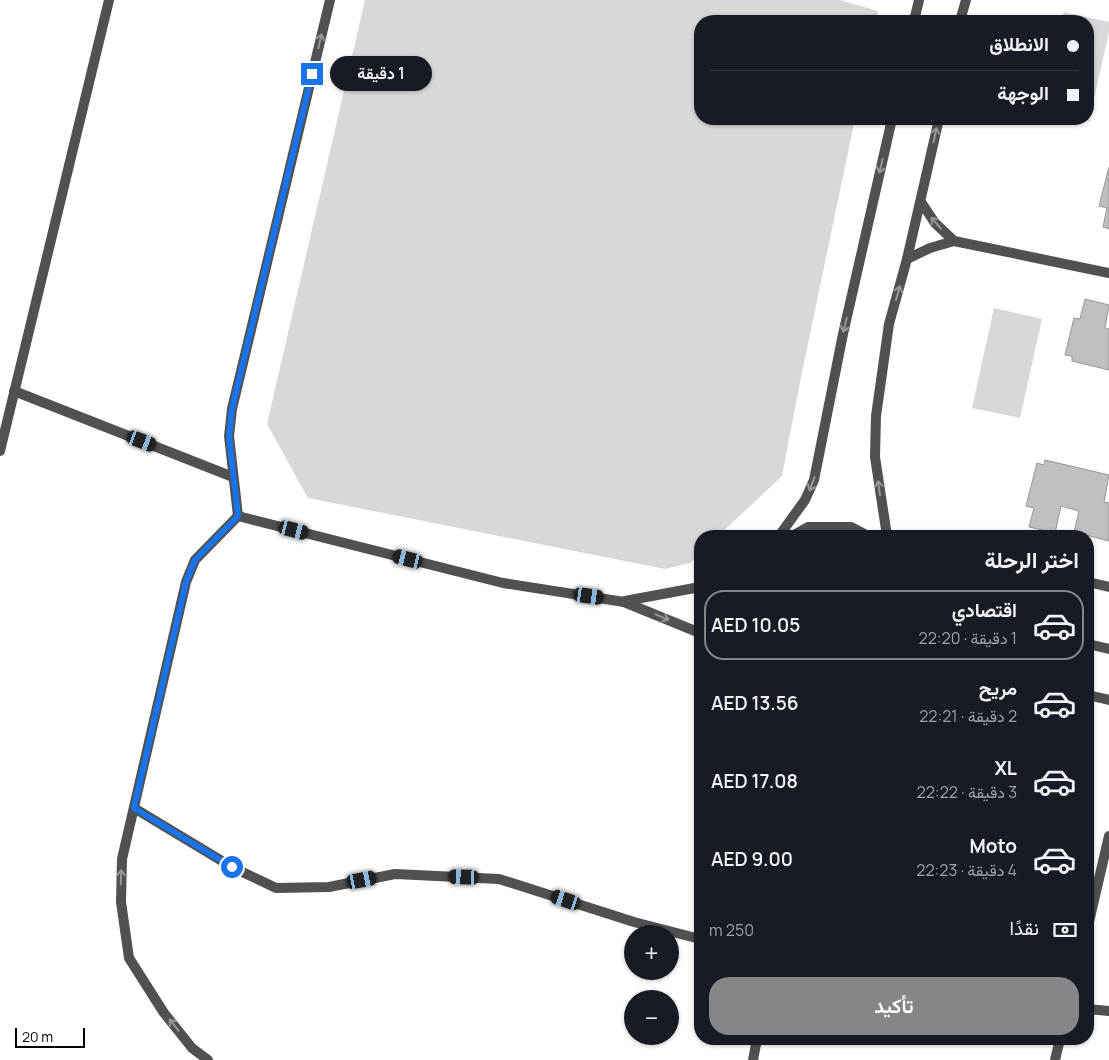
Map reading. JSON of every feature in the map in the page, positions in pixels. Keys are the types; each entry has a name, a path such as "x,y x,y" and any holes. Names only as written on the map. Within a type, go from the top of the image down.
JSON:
{"street":[{"path":"0,450 109,0"},
{"path":"238,516 229,436 232,409 330,0"},
{"path":"915,15 919,0"},
{"path":"962,15 966,0"},
{"path":"783,530 805,500 814,480 843,334 891,125"},
{"path":"887,530 875,457 876,416 889,324 908,259 938,125"},
{"path":"921,202 935,223 954,241"},
{"path":"908,259 930,248 954,241 1109,273"},
{"path":"14,391 233,477"},
{"path":"238,516 503,584 624,602 694,630"},
{"path":"208,1060 192,1048 164,1013 129,958 121,902 122,859 186,582 195,560 238,516"},
{"path":"804,530 808,528 851,528 855,530"},
{"path":"1094,583 1109,587"},
{"path":"624,602 694,587"},
{"path":"1094,645 1109,649"},
{"path":"1094,696 1109,700"},
{"path":"134,808 232,867 276,888 329,887 396,874 499,878 634,922 694,937"},
{"path":"1094,900 1109,836"},
{"path":"1094,1010 1109,1011"},
{"path":"753,1060 756,1045"},
{"path":"1055,1060 1059,1045"}],"shaded area":[{"path":"365,0 840,0 878,11 877,15 694,15 694,125 854,125 782,476 724,530 694,530 694,559 690,563 665,569 308,498 267,424"},
{"path":"1064,12 1078,15 1063,15"},
{"path":"1094,19 1109,22 1109,32 1094,99"},
{"path":"994,308 1042,319 1020,418 972,408"}],"building":[{"path":"1109,167 1109,229 1103,227 1107,208 1099,206"},
{"path":"1085,299 1109,305 1105,328 1109,329 1109,370 1072,361 1072,356 1065,355 1074,318 1080,319"},
{"path":"1045,460 1109,475 1104,502 1109,503 1109,541 1094,537 1094,530 1074,530 1079,511 1061,506 1056,530 1042,530 1029,527 1034,508 1026,506 1037,463 1044,465"}],"route":[{"path":"232,867 134,808 186,582 195,560 238,516 229,436 232,409 312,74"}]}
